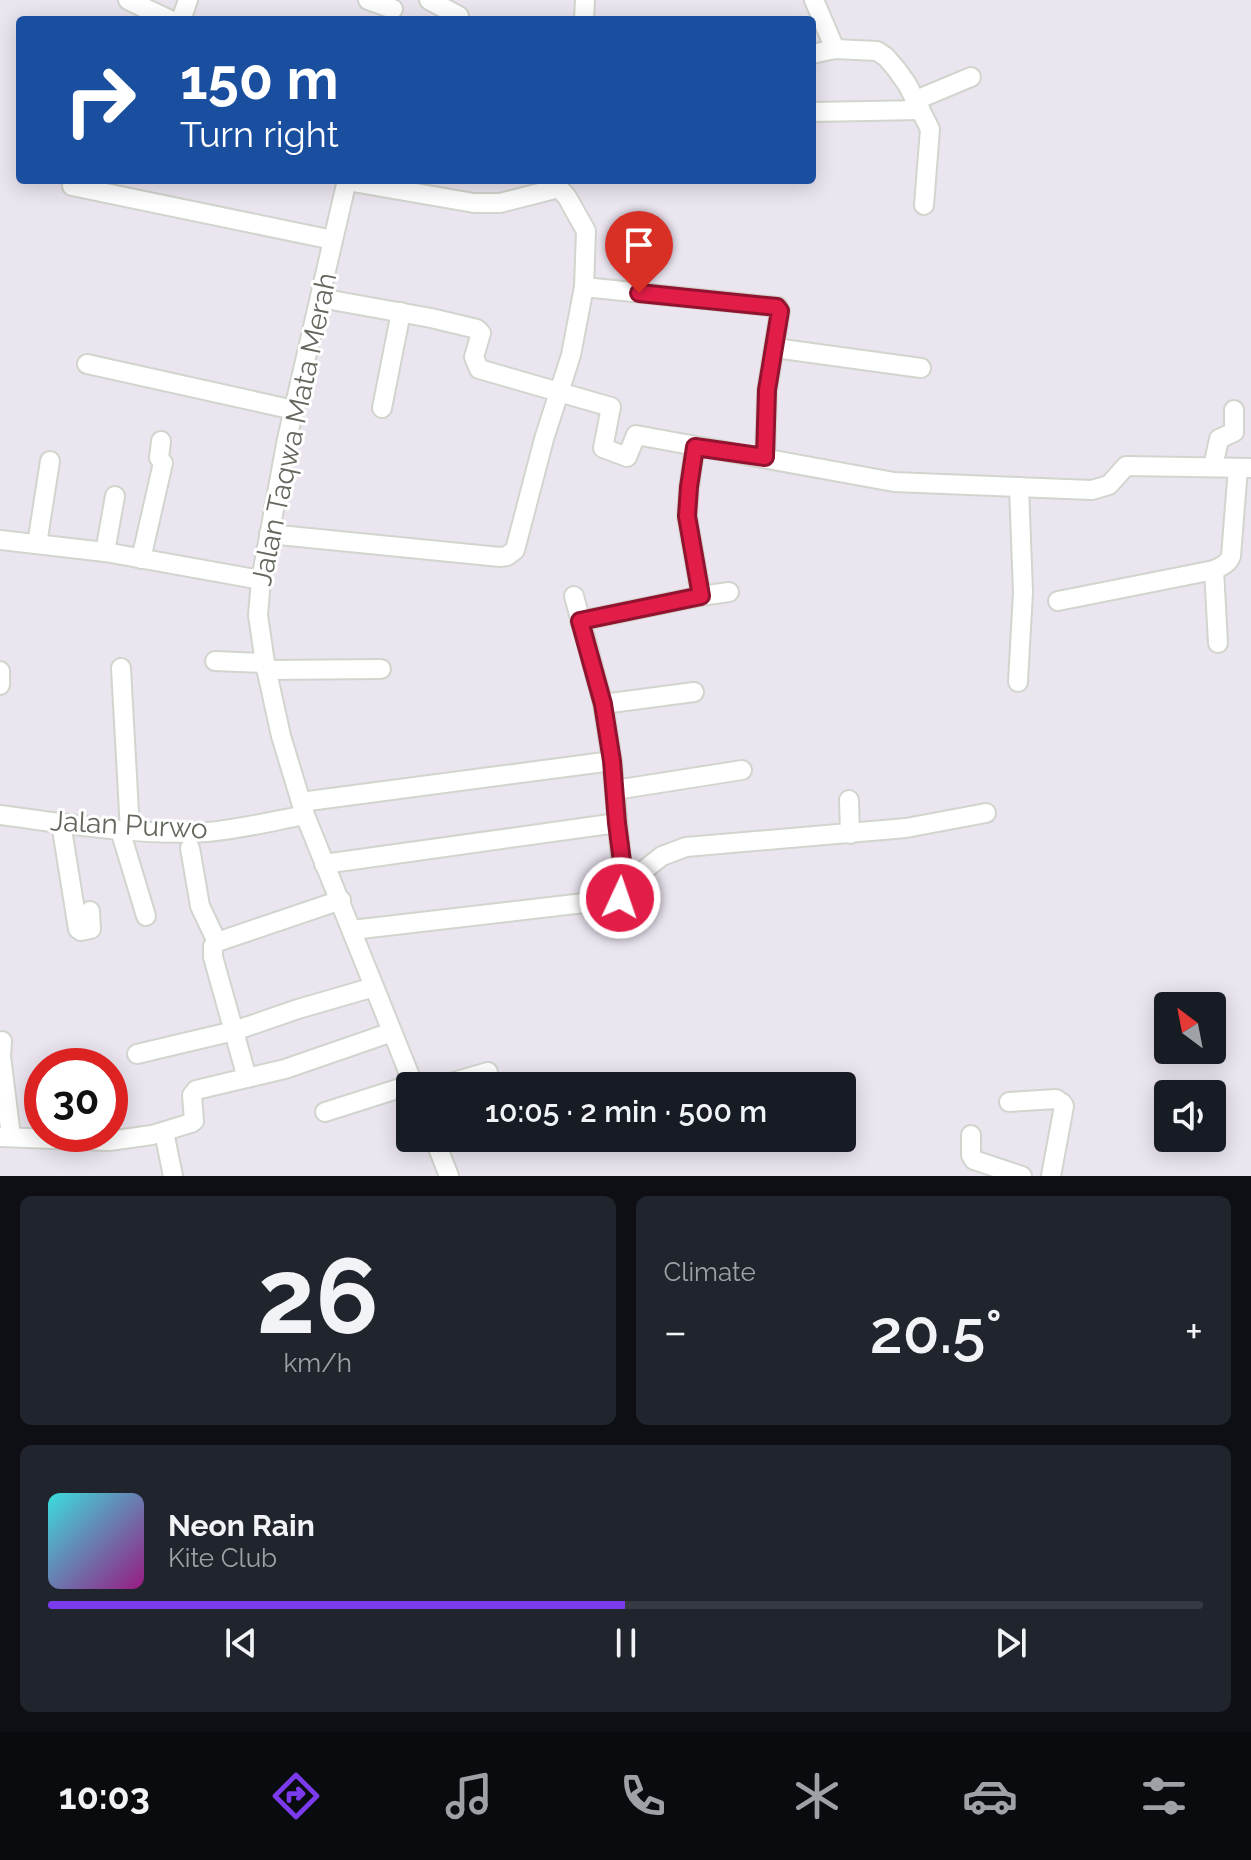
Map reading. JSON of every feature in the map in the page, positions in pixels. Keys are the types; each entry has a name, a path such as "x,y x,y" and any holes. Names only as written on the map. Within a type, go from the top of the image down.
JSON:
{"street":[{"path":"128,0 162,16"},
{"path":"368,0 393,10"},
{"path":"429,0 459,16"},
{"path":"814,0 835,49"},
{"path":"816,53 835,49 877,51 897,70 930,129 924,205"},
{"path":"816,112 918,105 971,77"},
{"name":"Jalan Taqwa Mata Merah","path":"343,184 269,534 258,615 265,666 281,736 303,808 409,1072"},
{"path":"269,534 500,557 515,550 544,439 571,355 584,287 586,231 559,188 500,203 474,203 450,189 374,184"},
{"path":"79,185 333,240"},
{"path":"584,287 777,307 780,311 767,390 765,457"},
{"path":"320,298 477,329 481,333 474,357 479,369 611,407 603,448 627,457 636,435 894,482 1092,490 1109,485 1126,466 1244,468 1229,562 1214,570 1058,601"},
{"path":"382,408 401,312"},
{"path":"775,348 921,368"},
{"path":"87,364 294,410"},
{"path":"1213,467 1219,439 1234,432 1234,410"},
{"path":"141,559 163,463 159,458 161,441"},
{"path":"695,447 687,516 701,596"},
{"path":"37,544 50,461"},
{"path":"1011,486 1023,592 1018,682"},
{"path":"105,552 115,496"},
{"path":"0,540 105,552 261,580"},
{"path":"1214,570 1218,643"},
{"path":"580,621 729,592"},
{"path":"352,930 620,898 624,893 612,761 603,704 574,596"},
{"path":"215,661 265,666 381,669"},
{"path":"121,668 125,830 146,916"},
{"path":"0,671 0,685"},
{"path":"603,704 694,692"},
{"name":"Jalan Purwo","path":"0,815 125,830 229,830 303,808 612,761"},
{"path":"615,790 742,770"},
{"path":"849,800 850,834"},
{"path":"625,885 662,856 686,847 906,828 986,813"},
{"path":"61,823 79,930 91,929 90,911"},
{"path":"324,864 617,823"},
{"path":"190,848 200,906 217,942"},
{"path":"247,1078 213,957 213,946 217,942 341,900"},
{"path":"137,1054 234,1031 374,987"},
{"path":"2,1041 5,1137 109,1141 164,1132 193,1122 192,1095 196,1090 285,1069 392,1032"},
{"path":"325,1112 396,1090"},
{"path":"1009,1102 1056,1099 1064,1106 1051,1176"},
{"path":"164,1132 173,1176"},
{"path":"971,1135 973,1159 1022,1176"},
{"path":"440,1152 449,1176"}],"route":[{"path":"620,898 625,885 612,761 603,704 580,621 701,596 687,516 695,447 765,457 767,390 780,311 777,307 639,293"}]}
